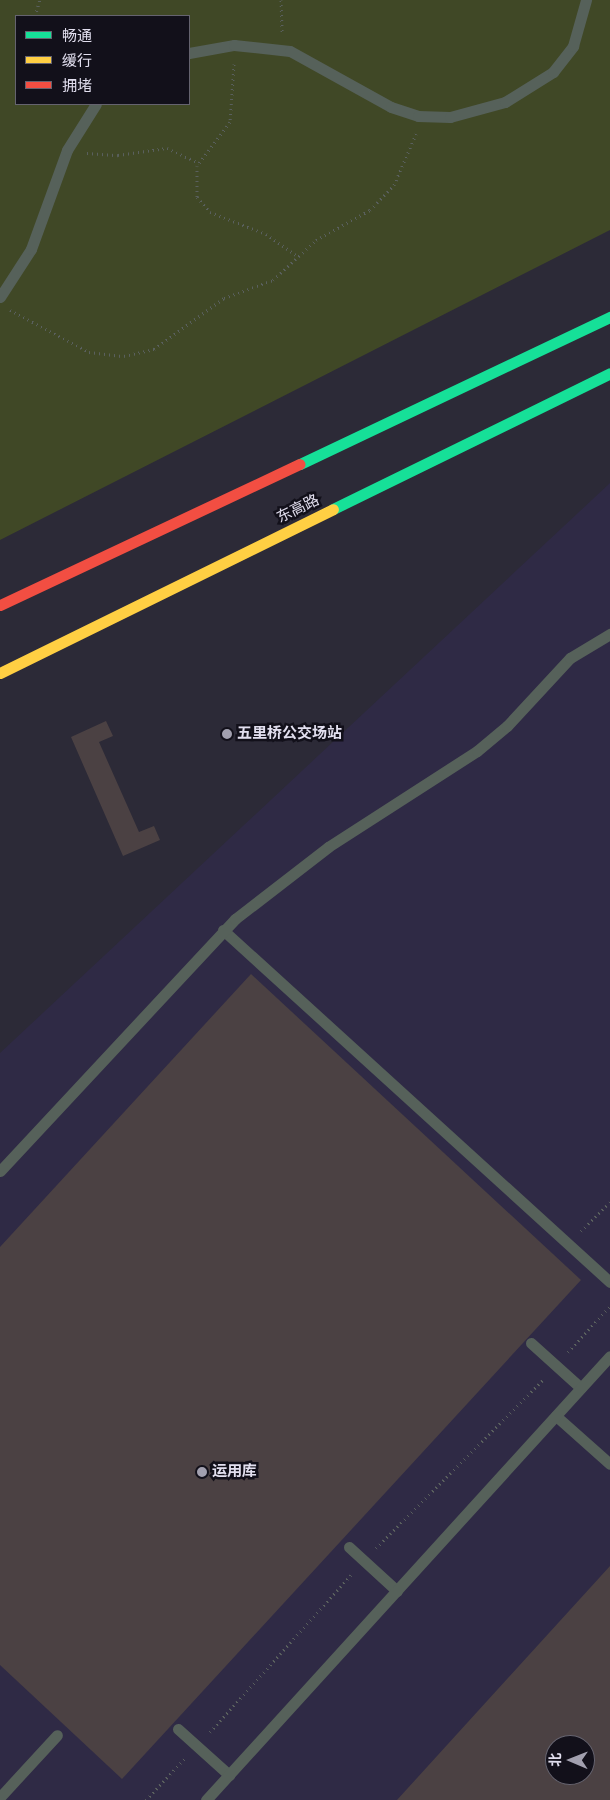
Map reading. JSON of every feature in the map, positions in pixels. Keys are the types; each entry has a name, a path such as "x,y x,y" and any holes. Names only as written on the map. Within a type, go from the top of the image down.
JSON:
{"street":[{"path":"0,605 610,317"},
{"name":"东高路","path":"0,672 610,373"}],"lane":[{"path":"190,53 234,45 282,49 318,63 384,104 418,116 468,114 540,83 573,46 586,0"},
{"path":"1,301 31,249 67,150 95,105"},
{"path":"0,1171 223,930 328,847 477,751 507,726 570,658 610,634"},
{"path":"223,930 610,1282"},
{"path":"531,1343 581,1388"},
{"path":"206,1800 610,1356"},
{"path":"556,1416 610,1464"},
{"path":"349,1547 396,1591"},
{"path":"178,1729 229,1776"},
{"path":"0,1797 57,1735"}],"path":[{"path":"35,15 40,0"},
{"path":"281,0 282,49"},
{"path":"234,45 230,122 199,163 195,185 204,208 266,234 298,256"},
{"path":"1,301 75,347 107,356 135,355 172,339 224,298 272,280 319,238 364,215 389,193 409,158 418,116"},
{"path":"67,150 118,155 162,147 199,163"},
{"path":"568,1244 610,1202"}],"shaded area":[{"path":"610,483 610,1800 0,1800 0,1053"}],"green space":[{"path":"0,0 610,0 610,230 0,540"}],"building":[{"path":"106,721 113,736 99,742 139,832 154,826 160,840 123,856 71,737"},
{"name":"运用库","path":"251,974 581,1280 122,1779 0,1665 0,1247"},
{"path":"610,1566 610,1800 397,1800"}],"traffic: fast":[{"path":"300,464 610,317"},
{"path":"333,509 610,373"}],"traffic: slow":[{"path":"0,673 333,509"}],"traffic: jam":[{"path":"0,605 300,464"}],"place":[{"name":"五里桥公交场站","path":"227,734"},
{"name":"运用库","path":"202,1472"}]}
